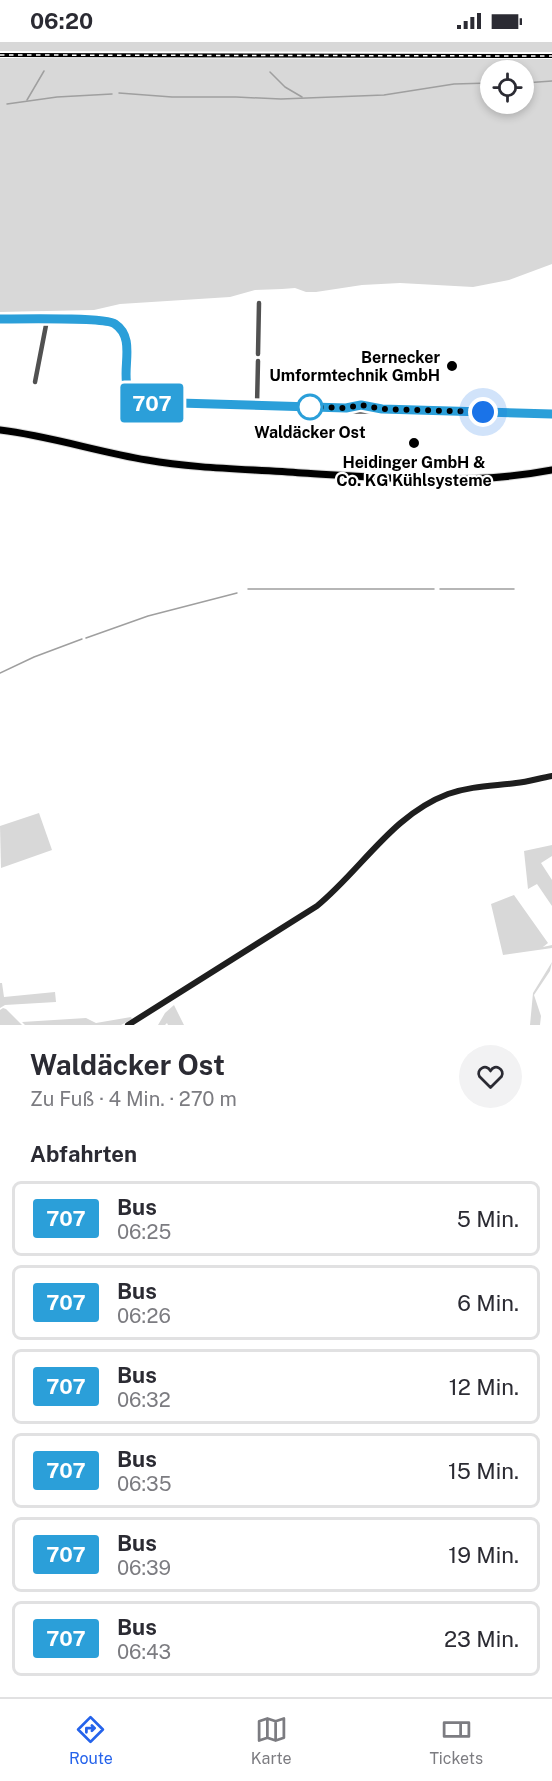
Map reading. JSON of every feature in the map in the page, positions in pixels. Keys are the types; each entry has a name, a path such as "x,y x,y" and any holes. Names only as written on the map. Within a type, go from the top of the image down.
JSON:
{"main road":[{"path":"0,430 33,435 136,459 204,466 441,480 506,478 552,470"}],"street":[{"path":"258,354 260,303"},
{"path":"0,319 112,322 123,333 127,343 127,388 131,395 139,401 163,404 346,408 360,412 382,409 552,414"},
{"path":"35,382 47,320"},
{"path":"258,361 258,405"},
{"path":"128,1025 317,906 344,881 394,827 421,807 464,789 515,784 552,776"}],"shaded area":[{"path":"0,42 552,42 552,52 0,51"},
{"path":"0,58 552,59 552,264 509,280 473,287 400,283 362,285 316,292 306,292 295,288 255,290 230,297 120,304 94,310 0,312"},
{"path":"39,813 52,850 1,868 0,826"},
{"path":"552,845 552,856 541,863 552,880 552,906 537,884 528,889 524,851"},
{"path":"514,895 548,943 543,947 552,945 552,948 503,955 491,904"},
{"path":"552,962 550,971 534,995 541,1016 540,1025 530,1025 533,993"},
{"path":"0,983 2,983 4,997 55,992 56,1002 5,1005 0,1008"},
{"path":"174,1005 184,1025 168,1025 167,1023 158,1025 165,1013"},
{"path":"3,1008 22,1025 0,1025 0,1010"},
{"path":"131,1017 132,1019 121,1025 25,1025 22,1022 86,1018 96,1023"}],"waterway":[{"path":"27,100 44,71"},
{"path":"270,72 285,87 302,97"},
{"path":"534,82 552,81"},
{"path":"119,93 172,97 281,99 384,95 454,84 480,83"},
{"path":"7,104 57,97 112,94"},
{"path":"248,589 434,589"},
{"path":"440,589 514,589"},
{"path":"86,638 148,616 237,593"},
{"path":"0,673 82,639"}],"railway":[{"path":"0,55 552,56"}],"bus line":[{"name":"707","path":"0,319 96,320 114,323 125,335 127,341 127,388 131,395 139,401 163,404 346,408 361,405 382,409 552,414"}],"place":[{"name":"Bernecker Umformtechnik GmbH","path":"452,366"},
{"name":"Waldäcker Ost","path":"310,407"},
{"name":"Heidinger GmbH & Co. KG Kühlsysteme","path":"414,443"}],"route":[{"path":"310,407 346,408 361,405 382,409 483,412"}]}
